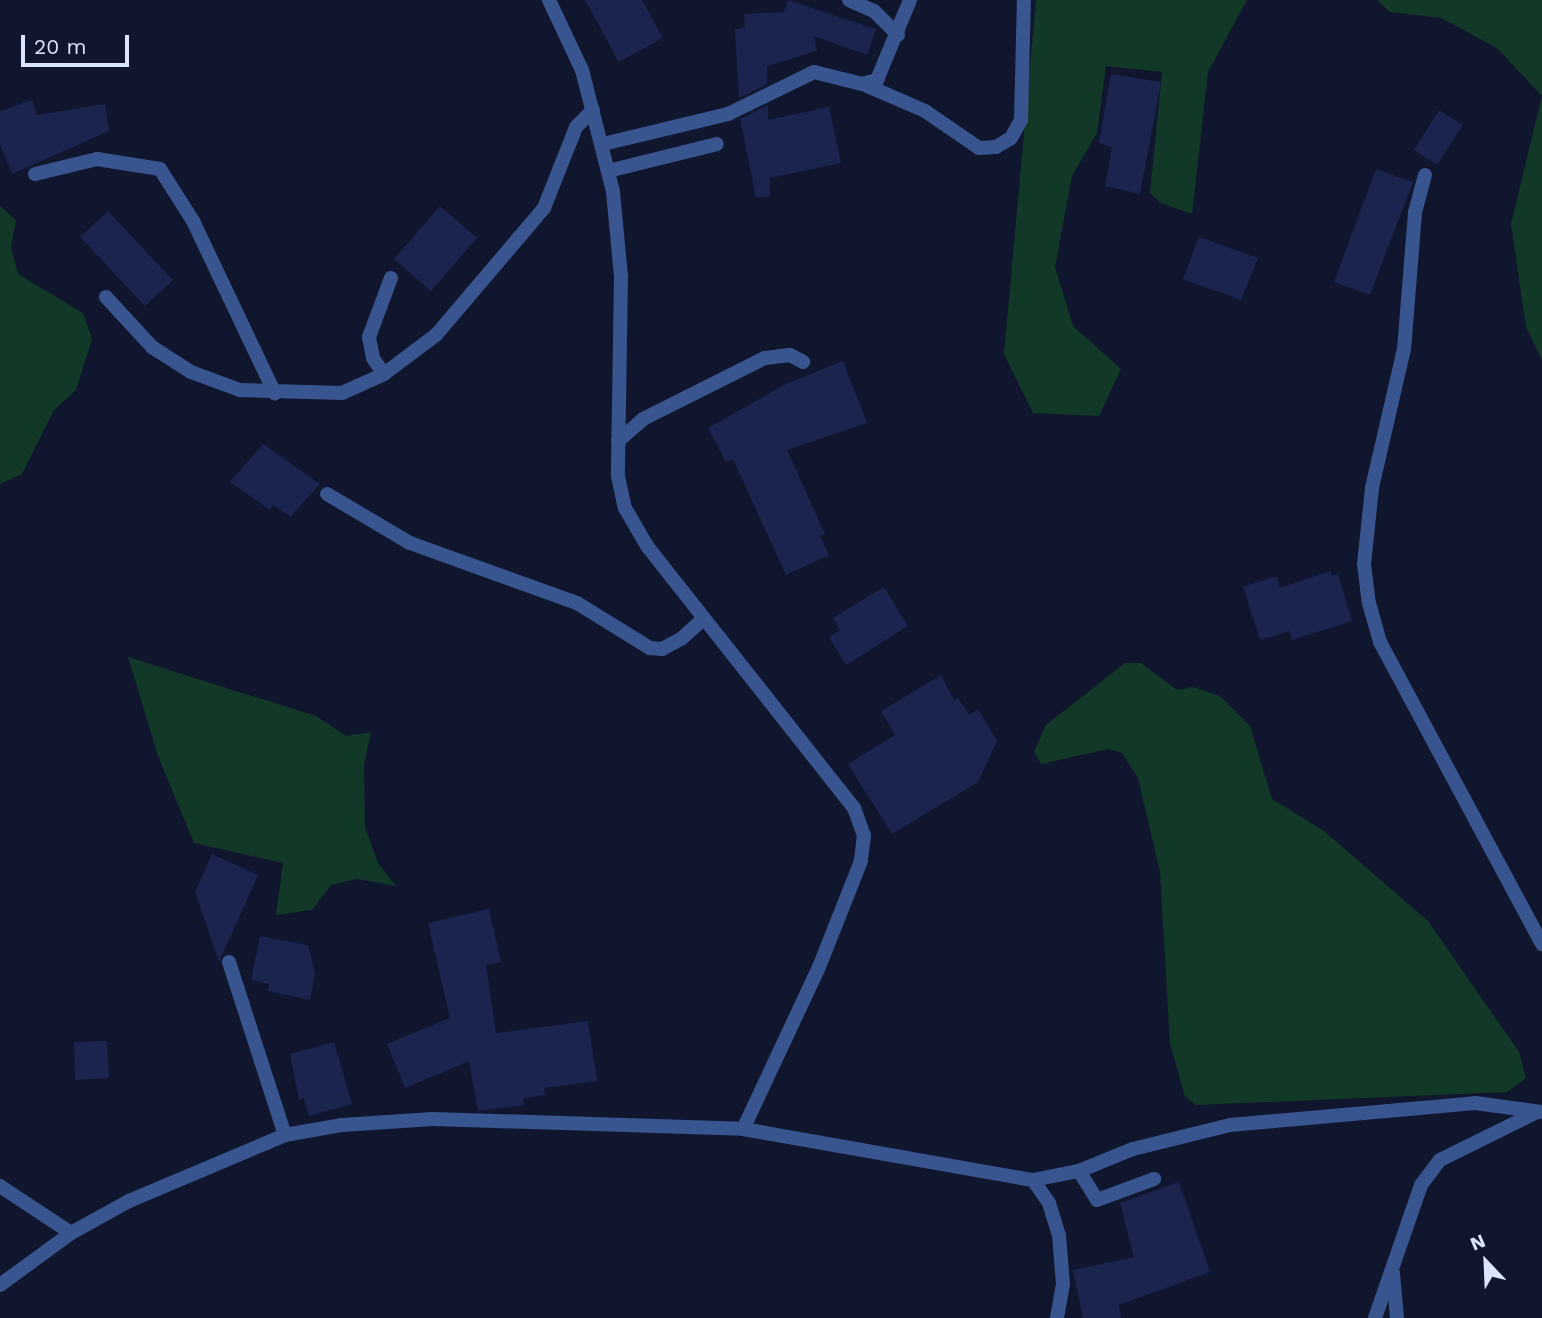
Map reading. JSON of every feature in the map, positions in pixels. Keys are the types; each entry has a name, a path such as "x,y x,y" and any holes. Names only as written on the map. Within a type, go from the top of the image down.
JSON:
{"street":[{"path":"550,0 582,70 608,172 621,276 618,477 633,527 853,808 864,835 861,861 819,967 743,1129"},
{"path":"849,0 874,11 898,35"},
{"path":"862,84 877,80 898,35 910,0"},
{"path":"603,144 728,114 814,72 862,84 914,105 979,148 996,147 1012,138 1021,120 1024,0"},
{"path":"106,297 152,347 191,372 240,390 275,394 342,393 384,374 436,335 544,208 576,127 593,110"},
{"path":"608,172 717,144"},
{"path":"35,174 97,159 160,169 193,221 275,394"},
{"path":"1425,175 1415,213 1404,349 1372,488 1364,564 1369,603 1380,642 1542,944"},
{"path":"384,374 373,358 369,337 391,278"},
{"path":"618,441 643,419 765,358 790,355 803,362"},
{"path":"327,494 410,544 577,603 650,648 662,649 681,639 704,618"},
{"path":"229,962 285,1135"},
{"path":"0,1285 71,1233 208,1164 285,1135 342,1125 433,1119 743,1129 1033,1180 1079,1171 1133,1149 1230,1125 1475,1103 1538,1112"},
{"path":"1375,1318 1421,1185 1440,1160 1538,1112"},
{"path":"1079,1171 1097,1200 1154,1179"},
{"path":"1033,1180 1049,1203 1059,1235 1063,1284 1057,1318"},
{"path":"0,1186 71,1233"},
{"path":"1393,1272 1397,1318"}],"green space":[{"path":"1036,0 1247,0 1208,72 1192,214 1161,203 1150,193 1162,72 1106,66 1097,133 1072,176 1055,267 1073,326 1121,369 1099,416 1033,413 1004,354"},
{"path":"1377,0 1542,0 1542,96 1497,48 1441,18 1390,12"},
{"path":"1542,96 1542,360 1526,327 1511,224"},
{"path":"0,206 16,220 11,247 18,274 83,313 92,339 76,390 54,410 22,474 0,484"},
{"path":"128,657 316,716 346,736 371,732 364,765 365,827 378,863 396,886 357,879 331,885 312,910 276,915 283,863 194,843 158,756"},
{"path":"1125,663 1141,663 1177,690 1193,687 1220,696 1250,726 1272,799 1324,831 1428,921 1519,1052 1526,1078 1507,1092 1196,1105 1185,1096 1170,1044 1160,872 1138,778 1122,753 1108,749 1041,764 1034,752 1046,725"}],"building":[{"path":"585,0 642,0 663,38 619,62"},
{"path":"788,0 876,29 867,55 814,36 817,51 767,66 767,84 739,98 735,30 745,27 744,14 784,12"},
{"path":"1111,74 1161,82 1140,194 1105,186 1112,147 1099,143"},
{"path":"32,100 37,115 105,104 109,131 12,174 0,144 0,111"},
{"path":"768,105 768,120 829,107 841,163 770,178 770,196 756,198 740,119"},
{"path":"1439,110 1463,125 1437,165 1414,150"},
{"path":"1376,169 1413,182 1370,295 1334,282"},
{"path":"440,206 477,238 431,291 394,259"},
{"path":"108,211 173,280 145,306 80,237"},
{"path":"1199,237 1258,258 1241,300 1183,279"},
{"path":"843,361 867,423 787,450 825,534 820,536 829,555 786,575 733,459 726,462 708,428 786,384"},
{"path":"263,444 320,484 290,517 273,505 270,510 230,482"},
{"path":"1331,571 1332,576 1338,574 1352,621 1292,640 1289,631 1260,640 1243,587 1277,576 1280,588"},
{"path":"884,587 908,626 846,665 829,637 840,630 833,618"},
{"path":"941,675 954,700 958,698 969,715 978,709 997,741 978,782 892,834 848,764 895,735 881,711"},
{"path":"212,854 258,875 219,962 195,892"},
{"path":"489,909 501,962 486,965 496,1033 588,1021 597,1081 544,1088 545,1095 523,1098 524,1105 478,1111 469,1061 405,1088 387,1044 450,1018 428,923"},
{"path":"260,936 308,945 315,973 310,1000 268,991 269,984 251,980"},
{"path":"107,1041 109,1078 75,1080 74,1042"},
{"path":"334,1042 352,1104 309,1116 304,1098 299,1100 290,1054"},
{"path":"1179,1182 1210,1272 1119,1305 1121,1318 1083,1318 1073,1270 1134,1257 1120,1203"}]}
